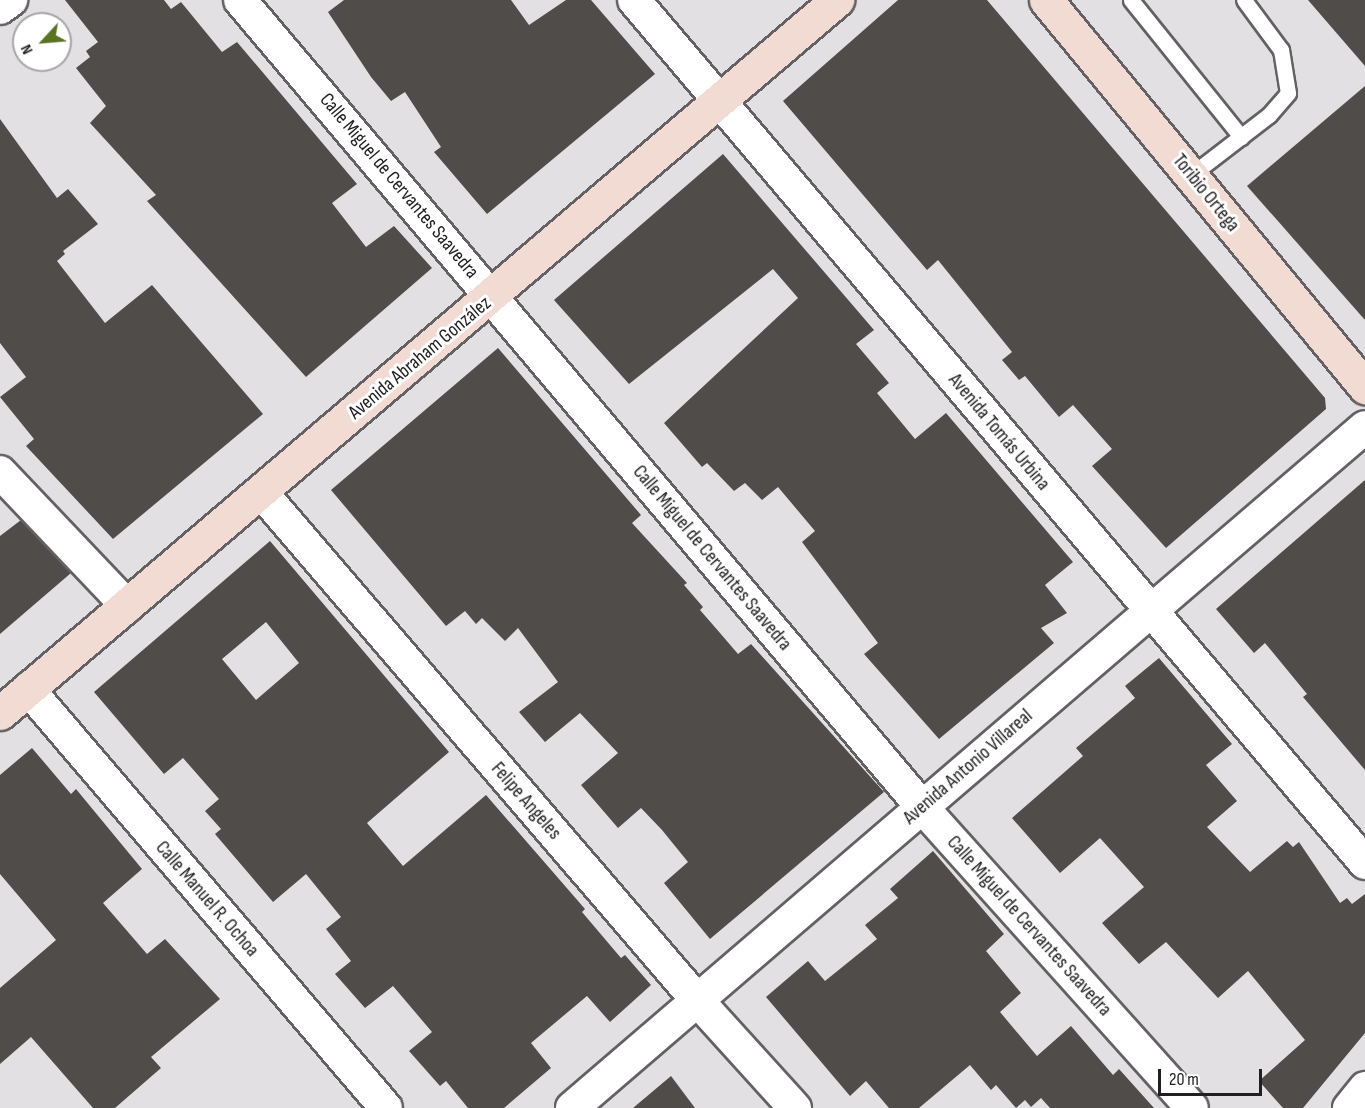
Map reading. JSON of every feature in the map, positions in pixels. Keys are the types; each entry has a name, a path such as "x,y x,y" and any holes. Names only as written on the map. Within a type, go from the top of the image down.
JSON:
{"main road":[{"name":"Avenida Abraham González","path":"0,713 493,297 837,0"},
{"name":"Toribio Ortega","path":"1046,0 1365,387"}],"street":[{"path":"0,8 11,0"},
{"name":"Calle Miguel de Cervantes Saavedra","path":"240,0 922,807 1192,1108"},
{"name":"Avenida Tomás Urbina","path":"634,0 1365,863"},
{"name":"Avenida Antonio Villareal","path":"572,1108 1365,427"},
{"path":"0,472 127,606"},
{"name":"Felipe Angeles","path":"261,492 697,1000 795,1108"},
{"name":"Calle Manuel R. Ochoa","path":"28,689 386,1108"},
{"path":"1349,1108 1365,1088"}],"lane":[{"path":"1131,0 1241,137"},
{"path":"1191,175 1269,115 1288,93 1281,50 1244,0"}],"building":[{"path":"65,0 164,0 171,9 181,2 222,52 237,42 357,184 332,203 366,247 394,226 432,268 306,377 147,201 156,195 90,123 106,106 76,68 90,57 86,51 98,42"},
{"path":"344,0 511,0 529,25 566,0 591,0 655,74 487,214 434,152 441,147 405,92 391,101 371,77 328,12"},
{"path":"898,0 987,0 1325,398 1326,409 1166,548 1092,466 1112,449 1073,405 1059,417 1025,376 1019,380 1002,360 1012,352 938,260 927,270 783,101"},
{"path":"1308,0 1365,0 1365,66"},
{"path":"1365,86 1365,320 1247,186"},
{"path":"0,119 57,198 68,189 98,224 63,251 65,254 57,261 105,323 152,285 263,414 113,539 26,446 34,439 0,397 26,377 0,343"},
{"path":"723,154 874,330 856,344 889,383 877,393 915,439 946,413 1073,562 1045,585 1067,613 1041,628 1054,643 939,739 864,654 878,643 802,542 815,531 778,487 762,500 745,483 734,491 707,463 702,467 664,423 798,298 773,269 629,384 554,300"},
{"path":"498,348 641,515 632,523 687,583 684,585 703,607 700,610 738,654 751,644 884,792 710,939 664,883 688,862 662,830 641,808 618,828 581,785 618,753 580,713 545,742 519,712 558,682 518,628 505,641 482,618 476,624 465,611 446,626 331,490"},
{"path":"1365,480 1365,770 1303,697 1307,694 1265,643 1254,653 1216,609"},
{"path":"21,520 71,573 0,634 0,536"},
{"path":"270,541 449,752 367,823 403,866 486,795 585,909 582,912 621,958 625,955 651,985 610,1022 587,996 531,1043 551,1068 504,1108 468,1108 446,1081 440,1086 409,1051 432,1032 393,986 365,1008 335,974 351,961 326,929 341,917 306,874 273,902 215,834 221,829 205,811 219,799 183,758 164,774 94,692","holes":["266,622 299,663 256,700 222,659"]},
{"path":"1159,658 1232,744 1206,765 1237,801 1207,827 1250,872 1287,841 1293,847 1299,842 1340,903 1347,898 1352,904 1365,894 1365,1033 1303,1108 1283,1108 1259,1081 1305,1040 1248,971 1218,998 1166,942 1139,964 1102,923 1144,887 1100,838 1060,873 1012,818 1083,756 1076,748 1135,698 1125,686"},
{"path":"32,748 71,794 76,789 142,869 103,903 147,954 165,939 220,999 151,1057 161,1068 115,1108 93,1108 31,1037 0,1064 0,988 56,940 0,874 0,775"},
{"path":"933,851 1004,934 986,951 1021,993 1000,1012 1037,1056 1071,1026 1113,1075 1119,1069 1154,1108 1050,1108 1041,1098 1031,1107 1025,1100 1016,1108 996,1085 991,1090 970,1065 919,1108 889,1108 866,1081 850,1096 766,997 808,961 825,981 877,939 865,925 898,898 890,889"},
{"path":"671,1076 695,1108 633,1108"}]}
